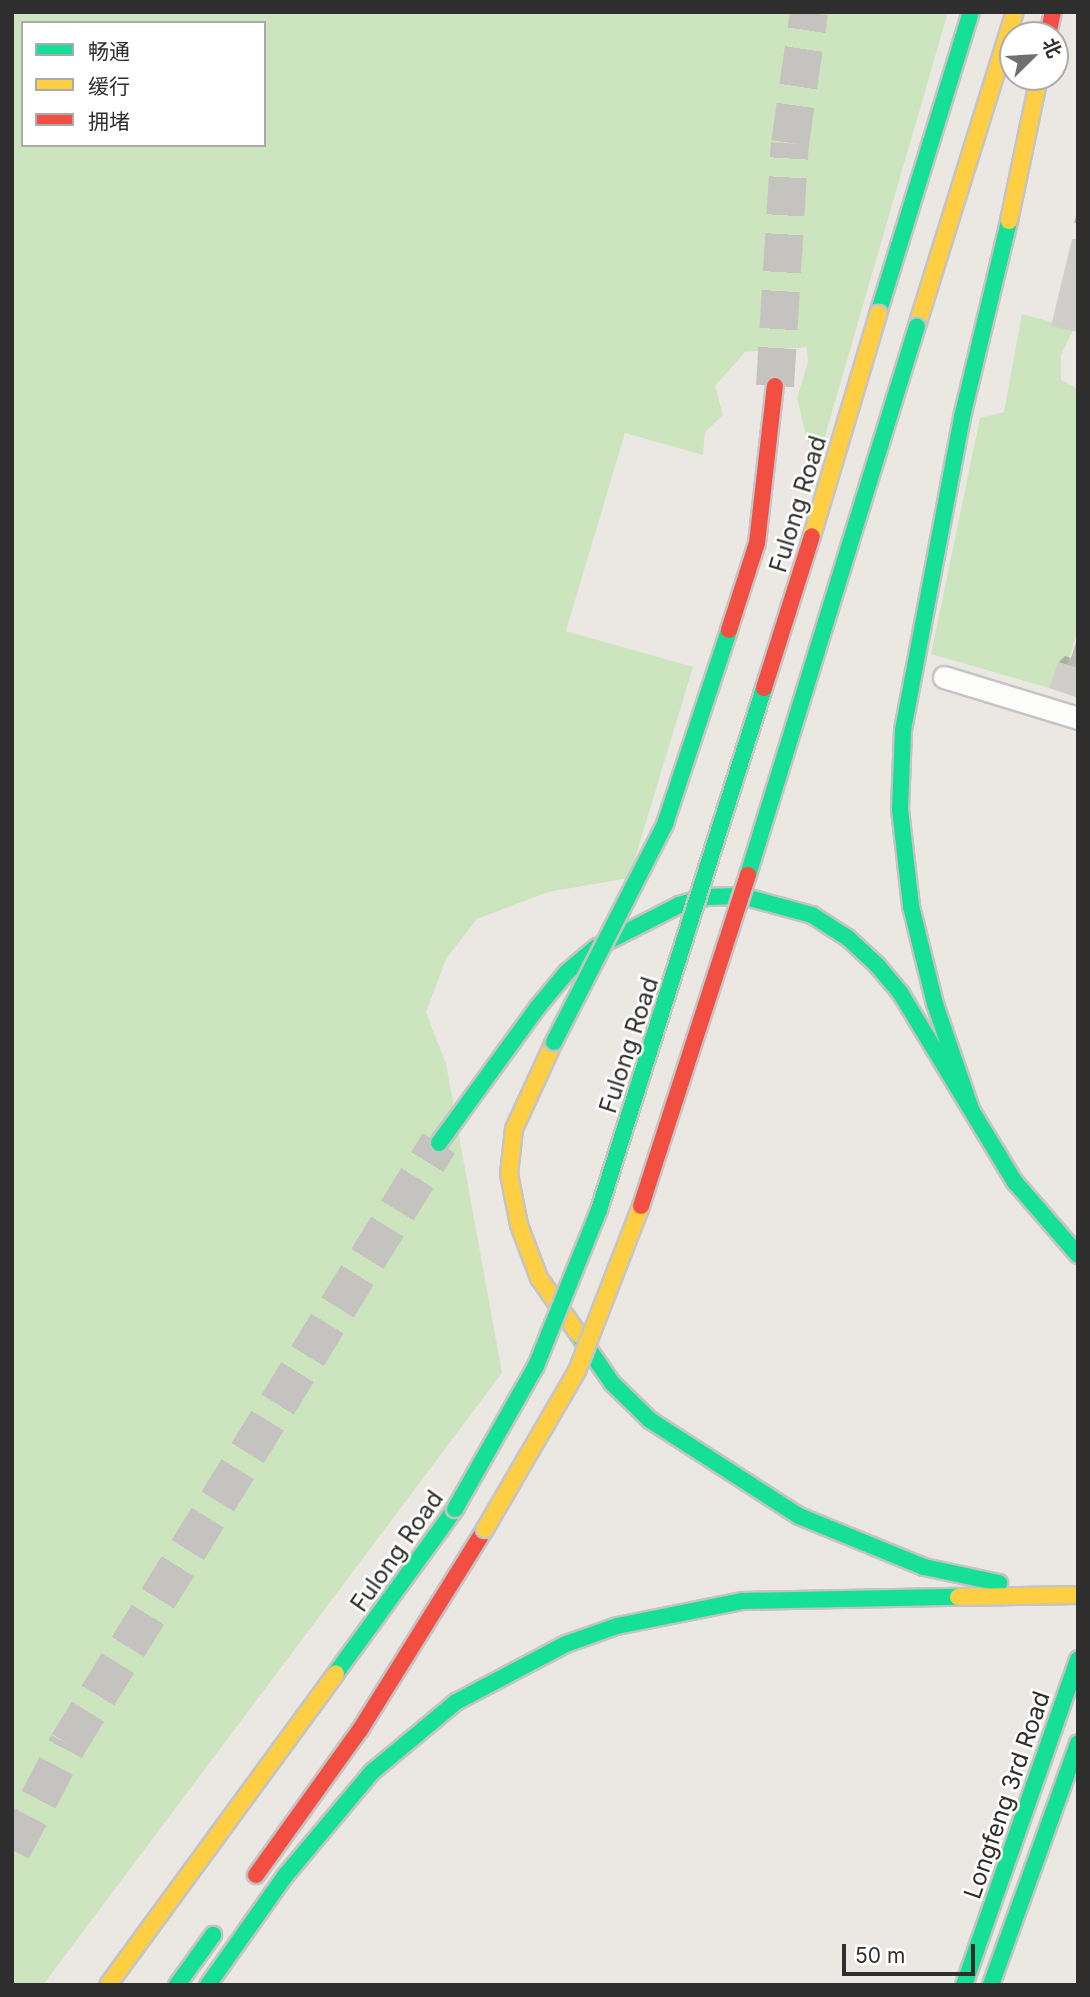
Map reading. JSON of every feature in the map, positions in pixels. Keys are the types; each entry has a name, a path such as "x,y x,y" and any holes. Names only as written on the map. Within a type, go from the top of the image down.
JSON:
{"main road":[{"name":"Fulong Road","path":"108,1985 455,1509 536,1366 599,1210 782,635 971,12"},
{"path":"247,1888 360,1730 485,1530 577,1371 633,1230 688,1069 1014,12"},
{"path":"971,1109 917,934 901,809 903,730 912,668 962,417 989,317 1036,91"},
{"path":"775,386 757,543 696,736 664,824 554,1042 514,1129 509,1174 519,1225 539,1278 575,1334 612,1383 650,1420 761,1495 881,1552 925,1567 1052,1594"},
{"path":"439,1143 567,972 619,933 680,905 707,897 778,902 812,915 848,937 901,994 1015,1182 1078,1255"},
{"path":"208,1985 285,1876 372,1772 456,1702 509,1670 617,1626 742,1601 1078,1595"},
{"name":"Longfeng 3rd Road","path":"964,1985 1078,1659"},
{"name":"Longfeng 3rd Road","path":"991,1985 1078,1743"},
{"path":"177,1985 223,1920"}],"street":[{"path":"944,677 1078,718"}],"green space":[{"path":"12,12 948,12 821,450 808,444 797,398 808,362 807,347 745,352 715,386 723,415 705,432 703,455 625,433 566,631 693,667 629,878 548,892 477,919 446,959 426,1012 446,1064 502,1373 43,1985 12,1985"},
{"path":"1022,314 1074,328 1061,355 1061,380 1078,389 1078,630 1067,665 1058,662 1049,688 931,654 980,418 1004,412"}],"building":[{"path":"1072,239 1078,239 1078,332 1051,326"},
{"path":"1058,662 1078,668 1078,698 1049,688"}],"tunnel":[{"path":"775,386 790,143 809,12"},
{"path":"12,1850 68,1744 439,1143"}],"traffic: fast":[{"path":"878,314 971,12"},
{"path":"971,1109 935,1004 911,906 900,809 903,730 962,417 1009,221"},
{"path":"748,875 917,326"},
{"path":"554,1042 665,824 729,630"},
{"path":"455,1509 536,1366 599,1210 764,688"},
{"path":"439,1143 537,1008 567,972 597,947 679,905 707,897 742,896 812,915 848,938 877,965 901,994 1015,1182 1078,1255"},
{"path":"579,1335 612,1383 650,1420 799,1516 924,1567 999,1583"},
{"path":"336,1673 455,1509"},
{"path":"208,1985 285,1876 372,1772 456,1702 566,1644 617,1626 742,1601 958,1597"},
{"path":"964,1985 1078,1659"},
{"path":"991,1985 1078,1743"},
{"path":"177,1985 213,1935"}],"traffic: slow":[{"path":"917,326 1015,12"},
{"path":"1009,221 1036,91"},
{"path":"812,536 878,314"},
{"path":"554,1042 514,1129 509,1174 519,1225 539,1278 579,1335"},
{"path":"485,1529 577,1371 641,1206"},
{"path":"958,1597 1078,1595"},
{"path":"108,1985 336,1673"}],"traffic: jam":[{"path":"1051,21 1053,12"},
{"path":"729,630 757,543 775,386"},
{"path":"764,688 812,536"},
{"path":"641,1206 748,875"},
{"path":"256,1875 360,1730 485,1529"}]}
